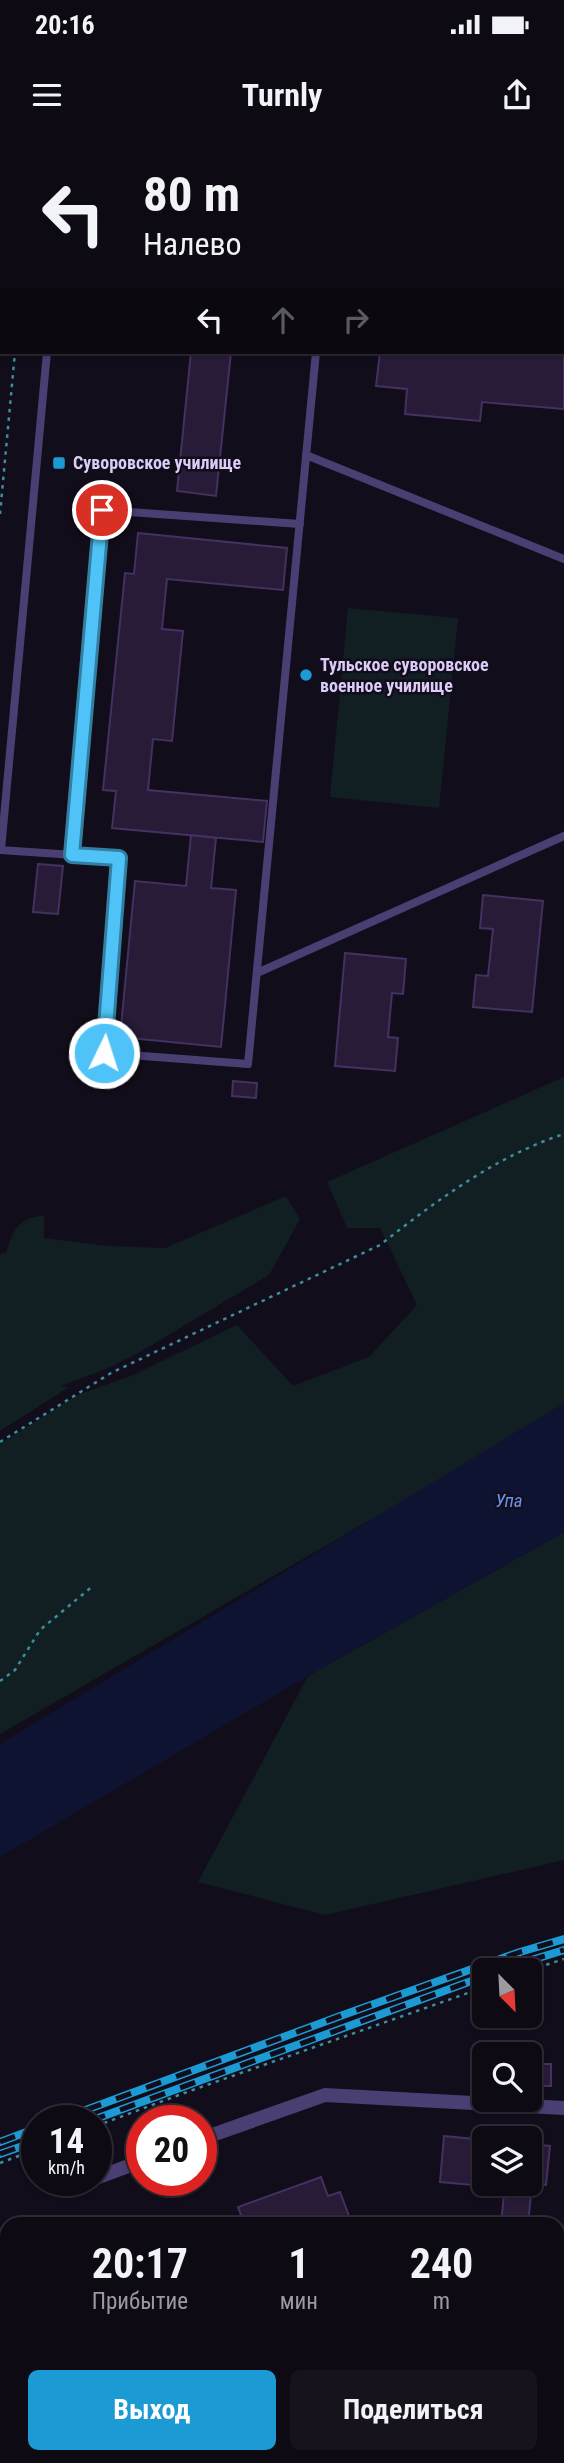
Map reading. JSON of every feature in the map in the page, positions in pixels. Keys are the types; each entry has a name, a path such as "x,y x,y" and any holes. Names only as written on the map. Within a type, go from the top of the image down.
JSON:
{"street":[{"path":"217,2133 325,2095 564,2108"}],"lane":[{"path":"47,354 1,850 119,858 104,1053 248,1064 316,354"},
{"path":"306,455 564,558"},
{"path":"72,855 102,510 300,524"},
{"path":"257,973 564,836"}],"path":[{"path":"0,514 15,354"},
{"path":"0,1442 111,1373 380,1245 416,1217 512,1154 564,1134"},
{"path":"0,1681 15,1670 40,1630 94,1585"},
{"path":"542,1966 564,1959"},
{"path":"112,2120 472,1992"},
{"path":"0,2163 21,2155"}],"shaded area":[{"path":"348,608 458,618 439,808 330,797"},
{"path":"564,1077 564,1408 0,1734 0,1444 77,1395 133,1375 237,1325 293,1386 369,1357 417,1305 380,1228 347,1228 327,1182"},
{"path":"286,1196 300,1219 269,1275 140,1352 106,1369 60,1386 69,1387 0,1431 0,1254 6,1252 18,1226 28,1219 44,1216 44,1238 108,1246 165,1248"},
{"path":"564,1532 564,1860 325,1915 198,1882 308,1676"}],"water":[{"name":"Упа","path":"564,1403 564,1532 308,1676 0,1857 0,1744"}],"building":[{"path":"191,354 231,354 216,496 177,491"},
{"path":"380,354 564,354 564,409 482,402 480,421 405,414 407,389 376,386"},
{"path":"138,533 287,548 283,590 167,579 162,629 183,631 172,741 153,739 148,790 267,801 263,842 112,828 116,791 103,790 125,573 134,574"},
{"path":"191,835 216,838 211,888 236,890 221,1047 120,1037 135,881 186,886"},
{"path":"38,864 63,866 58,914 33,912"},
{"path":"483,895 543,901 532,1012 473,1007 476,975 488,976 493,929 480,928"},
{"path":"345,953 406,959 403,994 392,993 388,1037 398,1038 395,1071 335,1066"},
{"path":"233,1081 257,1083 256,1098 232,1096"},
{"path":"542,2064 551,2064 551,2086 542,2086"},
{"path":"444,2136 472,2139 472,2185 440,2182"},
{"path":"542,2145 550,2146 546,2185 542,2185"},
{"path":"321,2177 328,2196 340,2192 349,2217 242,2217 238,2207"},
{"path":"504,2196 531,2196 529,2217 502,2217"}],"railway":[{"path":"99,2105 343,2015 564,1939"},
{"path":"538,1958 564,1950"},
{"path":"112,2113 472,1981"},
{"path":"0,2142 21,2134"},
{"path":"0,2154 21,2147"}],"place":[{"name":"Суворовское училище","path":"59,463"},
{"name":"Тульское суворовское военное училище","path":"306,675"}],"route":[{"path":"102,510 72,855 119,858 104,1053"}]}
